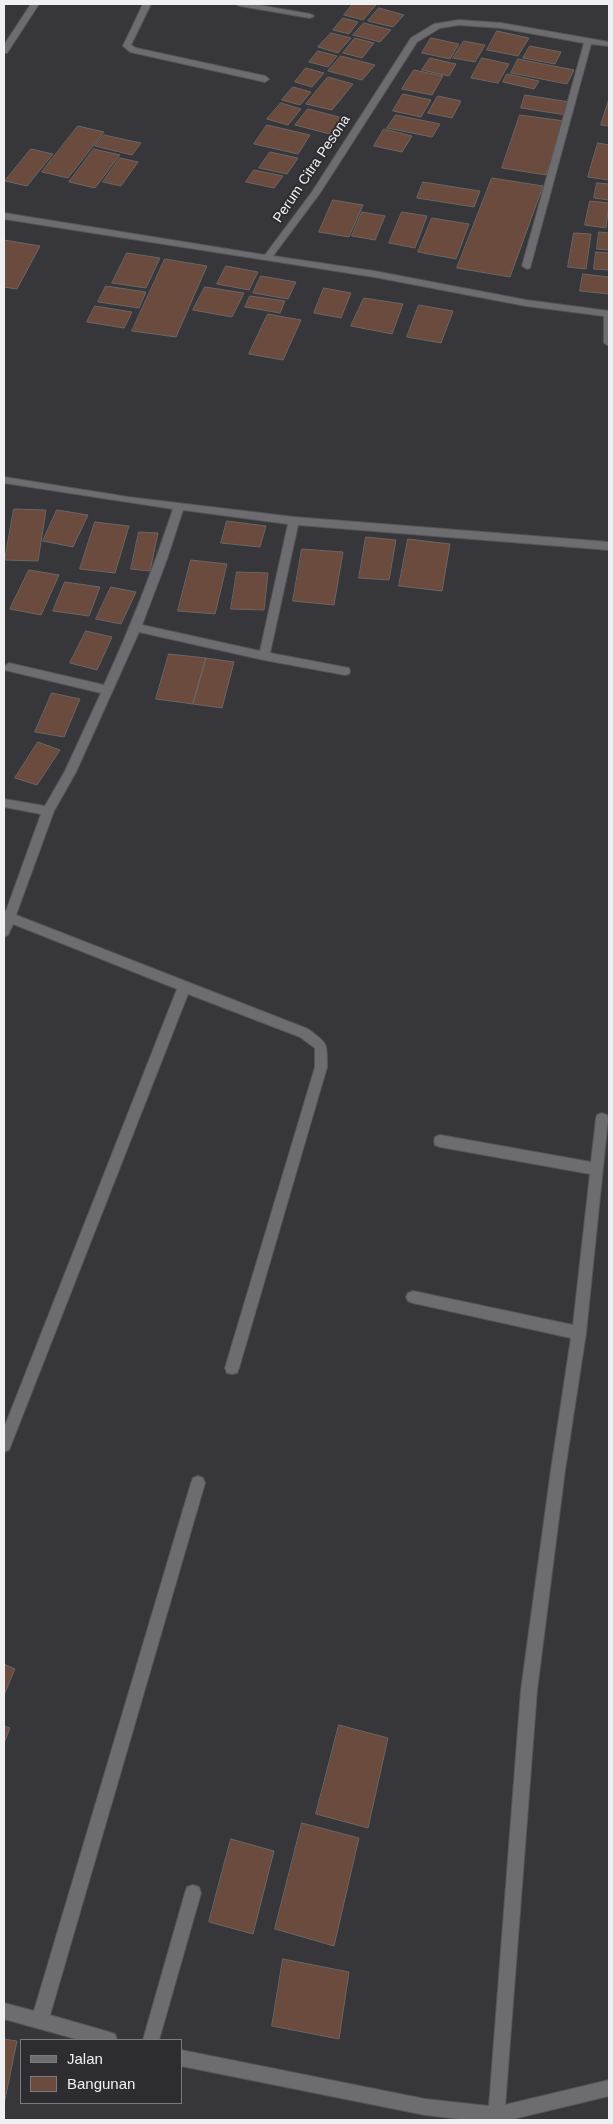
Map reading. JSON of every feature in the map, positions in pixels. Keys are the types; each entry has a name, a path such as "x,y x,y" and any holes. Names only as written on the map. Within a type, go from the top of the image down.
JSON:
{"street":[{"path":"4,51 35,4"},
{"path":"148,4 127,46 133,50 265,79"},
{"path":"240,4 310,16"},
{"name":"Perum Citra Pesona","path":"267,258 316,192 389,76 414,40 438,25 457,22 481,23 609,44"},
{"path":"527,266 588,42"},
{"path":"4,216 374,274 526,303 609,314 609,343"},
{"path":"4,480 294,521 609,546"},
{"path":"4,932 7,915 48,811 70,772 136,627 162,559 179,506"},
{"path":"264,656 294,521"},
{"path":"136,627 264,656 345,671"},
{"path":"9,667 106,690"},
{"path":"4,803 48,811"},
{"path":"7,915 304,1034 321,1046 321,1067 232,1368"},
{"path":"4,1444 184,987"},
{"path":"496,2118 529,1690 558,1470 579,1333 602,1119"},
{"path":"440,1141 596,1169"},
{"path":"413,1297 579,1333"},
{"path":"40,2020 198,1483"},
{"path":"151,2039 193,1893"},
{"path":"4,2011 106,2039"},
{"path":"182,2058 425,2108 496,2118 609,2088"}],"building":[{"path":"353,4 376,5 363,20 344,15"},
{"path":"379,8 404,15 393,27 368,21"},
{"path":"343,18 358,22 349,34 333,30"},
{"path":"364,23 391,30 380,42 353,35"},
{"path":"497,31 529,38 518,56 487,50"},
{"path":"331,33 351,38 338,53 318,47"},
{"path":"355,38 374,43 362,58 343,53"},
{"path":"431,38 459,44 450,59 422,53"},
{"path":"464,41 485,45 475,62 453,58"},
{"path":"530,46 561,52 555,64 523,58"},
{"path":"318,51 337,56 328,67 309,62"},
{"path":"341,56 375,65 362,80 328,71"},
{"path":"430,58 456,64 449,76 422,70"},
{"path":"482,58 509,64 498,83 471,78"},
{"path":"518,59 574,70 567,84 511,73"},
{"path":"306,68 324,73 312,87 295,82"},
{"path":"414,70 443,76 432,95 402,89"},
{"path":"507,74 539,81 534,89 503,82"},
{"path":"328,77 353,84 332,110 306,104"},
{"path":"293,87 311,92 300,105 282,100"},
{"path":"403,94 431,100 421,117 393,111"},
{"path":"525,95 570,102 566,115 521,108"},
{"path":"438,96 461,101 452,118 428,113"},
{"path":"609,99 609,126 601,125"},
{"path":"281,103 301,109 288,125 267,119"},
{"path":"308,109 343,118 330,134 295,125"},
{"path":"396,115 440,124 432,137 387,128"},
{"path":"520,115 564,121 546,175 502,168"},
{"path":"267,125 310,135 298,154 254,144"},
{"path":"78,126 104,132 68,178 42,172"},
{"path":"384,129 412,136 402,152 374,146"},
{"path":"104,135 141,143 132,155 95,146"},
{"path":"598,143 609,145 609,180 588,177"},
{"path":"31,149 53,154 27,186 5,181"},
{"path":"94,149 120,155 95,188 69,182"},
{"path":"270,152 298,158 287,174 259,168"},
{"path":"120,158 138,162 121,186 103,182"},
{"path":"254,170 283,176 274,188 246,182"},
{"path":"492,178 543,186 510,277 457,268"},
{"path":"423,182 480,191 474,207 417,198"},
{"path":"597,183 609,184 609,200 594,198"},
{"path":"333,200 363,205 349,237 319,232"},
{"path":"590,201 609,203 606,228 585,225"},
{"path":"362,212 385,216 375,240 352,236"},
{"path":"402,212 427,216 415,248 389,243"},
{"path":"432,218 469,224 456,259 418,252"},
{"path":"599,232 609,233 609,250 597,249"},
{"path":"574,233 591,234 586,269 568,267"},
{"path":"4,240 40,246 17,289 4,287"},
{"path":"596,252 609,253 609,270 594,269"},
{"path":"127,253 160,258 146,288 112,283"},
{"path":"165,259 207,266 176,337 132,331"},
{"path":"226,266 258,272 249,290 217,284"},
{"path":"583,274 609,277 609,294 580,291"},
{"path":"261,276 296,282 288,299 253,293"},
{"path":"106,286 146,292 139,308 98,302"},
{"path":"205,287 244,293 232,317 193,310"},
{"path":"324,288 351,293 341,318 314,313"},
{"path":"250,296 285,301 280,313 245,307"},
{"path":"364,298 403,304 392,334 351,326"},
{"path":"419,305 453,311 441,343 407,337"},
{"path":"95,306 132,312 124,328 87,322"},
{"path":"268,314 301,320 283,360 249,354"},
{"path":"14,509 46,510 38,561 5,560"},
{"path":"57,510 88,515 73,547 43,541"},
{"path":"227,521 266,526 260,547 221,543"},
{"path":"95,522 129,526 115,573 80,569"},
{"path":"139,532 158,533 150,571 131,569"},
{"path":"366,537 396,540 389,580 359,578"},
{"path":"408,539 450,544 442,591 399,586"},
{"path":"302,549 343,552 334,605 293,601"},
{"path":"191,560 227,564 215,614 178,611"},
{"path":"29,570 59,575 41,615 10,609"},
{"path":"237,572 268,573 264,610 231,609"},
{"path":"65,582 100,587 89,616 53,611"},
{"path":"111,587 136,592 121,624 96,619"},
{"path":"86,631 112,637 97,670 70,663"},
{"path":"169,654 206,658 193,704 156,699"},
{"path":"206,658 234,662 222,708 193,704"},
{"path":"52,693 80,699 64,737 35,732"},
{"path":"38,742 60,750 37,785 15,778"},
{"path":"4,1664 15,1669 4,1695"},
{"path":"339,1725 388,1738 368,1828 316,1814"},
{"path":"4,1726 10,1728 4,1743"},
{"path":"302,1823 359,1838 334,1946 275,1929"},
{"path":"231,1839 274,1851 253,1934 209,1922"},
{"path":"283,1959 349,1972 339,2039 272,2026"},
{"path":"4,2039 17,2041 4,2104"}]}
